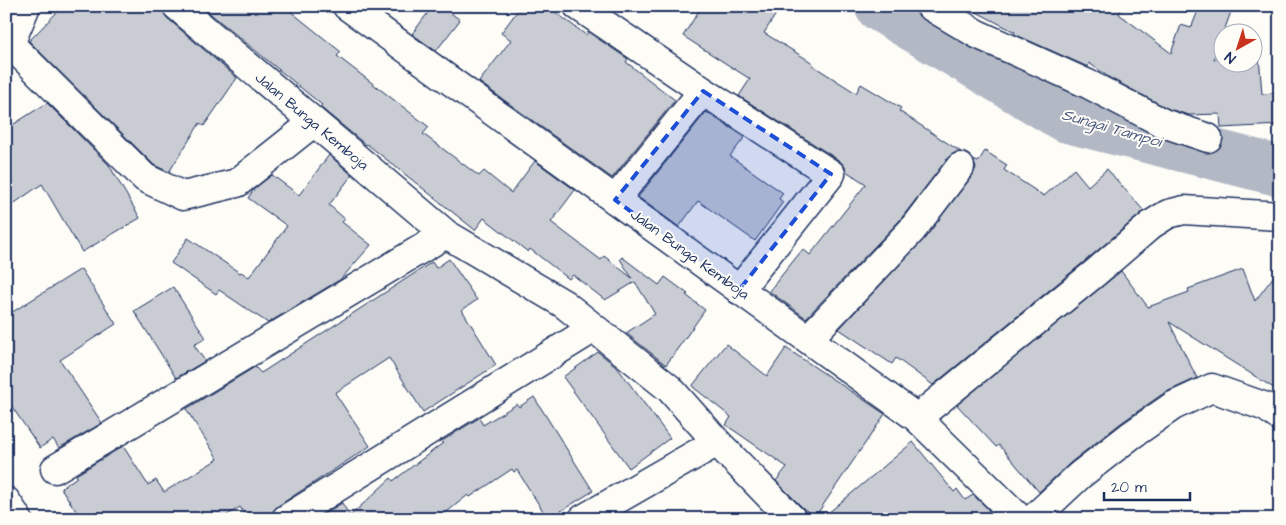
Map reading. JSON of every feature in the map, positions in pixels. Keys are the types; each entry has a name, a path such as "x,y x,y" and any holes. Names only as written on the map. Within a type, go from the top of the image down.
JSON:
{"street":[{"path":"26,6 8,46 145,178 183,196 237,183 314,122"},
{"name":"Jalan Bunga Kemboja","path":"177,6 446,234 564,304 670,389 717,442 792,519"},
{"name":"Jalan Bunga Kemboja","path":"347,6 918,418 1020,519"},
{"path":"578,6 703,91 832,174 739,290"},
{"path":"930,6 977,34 1088,84 1163,122 1208,138"},
{"path":"615,200 703,91"},
{"path":"808,339 912,230 960,167"},
{"path":"918,418 1152,224 1168,214 1184,210 1280,216"},
{"path":"1252,215 1280,231"},
{"path":"55,469 446,234"},
{"path":"286,519 594,328"},
{"path":"1033,519 1080,475 1130,436 1173,406 1212,388 1266,407 1280,417"},
{"path":"583,519 717,442"},
{"path":"6,501 18,519"}],"highlighted area":[{"path":"703,91 831,174 739,290 615,200"}],"building":[{"path":"63,6 162,6 167,18 237,78 204,126 200,123 169,172 154,165 29,41"},
{"path":"201,6 284,6 341,52 337,56 429,127 423,134 479,176 484,171 511,193 535,161 575,190 551,222 601,260 604,256 632,278 620,259 622,257 659,285 665,277 688,294 686,295 705,310 666,365 626,333 655,314 635,282 605,300 573,275 569,279 530,249 528,252 484,218 475,230 366,145 320,107 322,105"},
{"path":"433,6 442,6 460,20 436,51 412,34"},
{"path":"521,6 547,6 586,35 588,32 628,59 626,62 675,100 612,178 479,82 511,40 501,33"},
{"path":"702,6 781,6 764,33 813,63 812,65 856,93 861,84 901,108 899,111 961,152 954,153 948,158 900,220 806,318 769,291 803,249 810,255 866,184 846,171 840,161 739,96 750,79 683,36"},
{"path":"965,6 1123,6 1119,14 1171,53 1181,25 1191,28 1200,6 1233,6 1227,22 1214,22 1214,72 1260,72 1262,94 1280,93 1280,125 1221,128 1220,114 1189,115 1169,109 1110,78 1089,63 1088,67 1014,34 1015,32"},
{"path":"47,103 109,165 140,218 82,252 42,184 6,209 6,129"},
{"path":"706,112 745,137 730,156 783,193 779,199 783,202 755,241 698,201 679,227 638,197"},
{"path":"985,151 1007,165 1004,170 1044,196 1074,169 1088,186 1107,169 1144,211 933,385 896,358 892,364 839,329 924,239 972,176 976,168 973,160 978,162"},
{"path":"329,155 352,175 329,205 345,219 342,222 371,245 341,279 268,323 219,290 216,294 171,263 188,238 249,277 287,226 248,198 254,189 272,175 299,195"},
{"path":"449,259 477,300 462,310 496,365 423,412 389,358 335,393 370,446 278,506 273,511 270,519 248,519 240,507 221,519 81,519 61,488 77,477 76,475 123,446 148,485 156,480 164,492 218,459 186,409 255,367 261,373 432,262 436,268"},
{"path":"1280,268 1280,392 1169,322 1197,378 1164,393 1121,423 1070,463 1039,492 999,445 996,447 957,405 1121,271 1148,307 1189,292 1188,289 1243,269 1255,301"},
{"path":"81,269 116,324 60,360 102,423 59,448 53,439 40,448 6,398 6,316"},
{"path":"173,287 206,338 194,345 205,361 176,378 134,311"},
{"path":"726,344 767,376 786,348 885,414 815,517 803,508 776,481 787,467 726,425 731,417 693,387"},
{"path":"598,352 617,367 670,438 629,468 563,377"},
{"path":"534,397 593,491 548,519 517,470 514,472 512,469 470,497 468,495 438,519 316,519 342,503 350,516 391,478 393,481 443,443 442,441 479,418 483,425 517,404 519,407"},
{"path":"913,442 954,492 957,489 965,500 973,495 987,508 994,519 821,519"}],"waterway":[{"name":"Sungai Tampoi","path":"880,6 1066,117 1280,171"}]}
